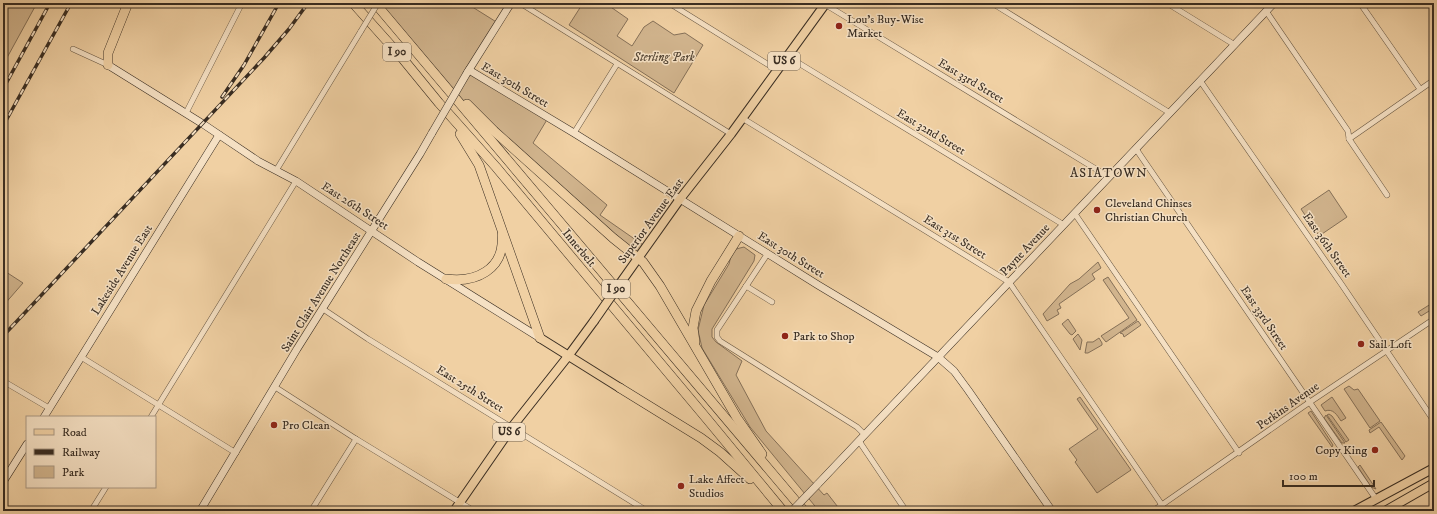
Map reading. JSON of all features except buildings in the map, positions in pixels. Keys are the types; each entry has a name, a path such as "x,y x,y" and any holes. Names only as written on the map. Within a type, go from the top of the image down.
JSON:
{"highway":[{"path":"108,65 108,53 128,3"},
{"name":"Innerbelt","path":"353,3 404,59 439,103 496,167 781,509"},
{"name":"Innerbelt","path":"377,3 492,142 804,511"},
{"path":"441,80 494,131 602,228 639,257 655,279 737,418 793,497"},
{"path":"439,103 476,158 540,338"},
{"path":"446,279 458,280 477,277 490,268 499,255 502,240 501,226"},
{"path":"698,351 693,328 696,311 711,281 739,236"},
{"path":"620,388 672,419 720,452 737,466 781,509"}],"main road":[{"name":"Superior Avenue East","path":"454,511 512,428 569,355 680,200 778,70 825,3"},
{"name":"East 26th Street","path":"540,338 620,388"},
{"path":"1354,511 1434,468"},
{"path":"1385,511 1434,483"}],"street":[{"path":"186,113 242,3"},
{"path":"276,170 377,3"},
{"name":"Saint Clair Avenue Northeast","path":"200,511 297,349 372,231 511,3"},
{"path":"520,3 731,134"},
{"path":"670,3 778,70"},
{"name":"East 33rd Street","path":"825,3 1109,177"},
{"path":"992,3 1170,113"},
{"path":"1167,3 1235,45"},
{"name":"Payne Avenue","path":"792,511 1201,82 1274,3"},
{"path":"1360,3 1420,89"},
{"path":"1266,12 1348,131 1349,139 1387,195"},
{"name":"East 26th Street","path":"73,49 108,65 258,160 296,181 446,279 540,338"},
{"name":"East 32nd Street","path":"787,56 1064,225"},
{"path":"574,133 617,64"},
{"name":"East 30th Street","path":"468,72 574,133 818,285 938,357 954,371 1052,511"},
{"path":"1349,139 1434,80"},
{"name":"East 36th Street","path":"1201,82 1387,350 1434,421"},
{"name":"East 31st Street","path":"742,118 1009,282 1162,505"},
{"name":"Lakeside Avenue East","path":"45,416 219,135"},
{"name":"East 33rd Street","path":"1136,149 1376,499"},
{"path":"152,416 296,181"},
{"path":"1075,214 1239,453"},
{"path":"768,253 717,330 717,337 720,341 857,427 865,435"},
{"path":"746,286 772,302"},
{"name":"East 25th Street","path":"323,309 368,339 648,511"},
{"name":"Perkins Avenue","path":"1153,511 1434,319"},
{"path":"81,357 236,453"},
{"path":"3,381 49,408"},
{"path":"275,387 356,439 474,511"},
{"path":"311,511 356,439"},
{"path":"859,441 906,511"},
{"path":"3,482 26,446"},
{"path":"91,511 105,488"}],"green space":[{"path":"3,3 37,3 3,65"},
{"path":"378,3 466,3 498,23 469,70 548,118 533,143 607,205 600,215 646,247 639,257 494,131 441,80"},
{"name":"Sterling Park","path":"583,3 605,3 628,19 617,36 632,46 644,27 653,21 674,35 685,33 703,45 674,93 569,25"},
{"path":"1329,190 1347,217 1319,236 1301,209"},
{"path":"744,247 755,255 754,261 712,329 712,337 716,342 742,361 736,375 766,431 824,495 827,493 841,511 819,511 750,427 702,348 698,330 704,305 729,264 731,256 736,249"},
{"path":"1098,262 1101,268 1092,274 1095,279 1059,304 1061,308 1057,310 1059,314 1047,321 1043,314 1070,284 1079,279"},
{"path":"3,270 23,283 3,306"},
{"path":"1108,277 1137,320 1106,342 1101,336 1129,318 1103,280"},
{"path":"1434,302 1434,308 1421,316 1418,312"},
{"path":"1068,319 1076,331 1072,335 1062,324"},
{"path":"1138,321 1141,325 1124,337 1123,334 1120,333"},
{"path":"1078,334 1082,340 1080,350 1073,339"},
{"path":"1099,338 1102,345 1088,353 1085,353 1087,342 1093,342"},
{"path":"1349,386 1354,390 1358,389 1380,421 1370,428 1344,389"},
{"path":"1080,397 1131,470 1097,493 1075,462 1077,460 1069,449 1098,429 1077,399"},
{"path":"1332,397 1346,418 1341,421 1338,416 1330,410 1325,411 1321,405"},
{"path":"1311,411 1333,445 1332,447 1308,413"},
{"path":"1329,414 1349,440 1346,442 1327,415"},
{"path":"1326,415 1345,443 1342,443 1324,418"},
{"path":"1381,422 1405,456 1402,460 1379,427 1370,433 1369,430"},
{"path":"1360,465 1376,489 1371,487 1358,467"}],"railway":[{"path":"3,89 50,3"},
{"path":"3,126 71,3"},
{"path":"222,97 244,65 279,3"},
{"path":"3,336 264,58 289,29 308,3"}],"place":[{"name":"Lou's Buy-Wise Market","path":"839,26"},
{"name":"Cleveland Chinses Christian Church","path":"1097,210"},
{"name":"Park to Shop","path":"785,336"},
{"name":"Sail Loft","path":"1361,344"},
{"name":"Pro Clean","path":"274,425"},
{"name":"Copy King","path":"1375,450"},
{"name":"Lake Affect Studios","path":"681,486"}],"district":[{"name":"ASIATOWN","path":"1109,173"}]}
